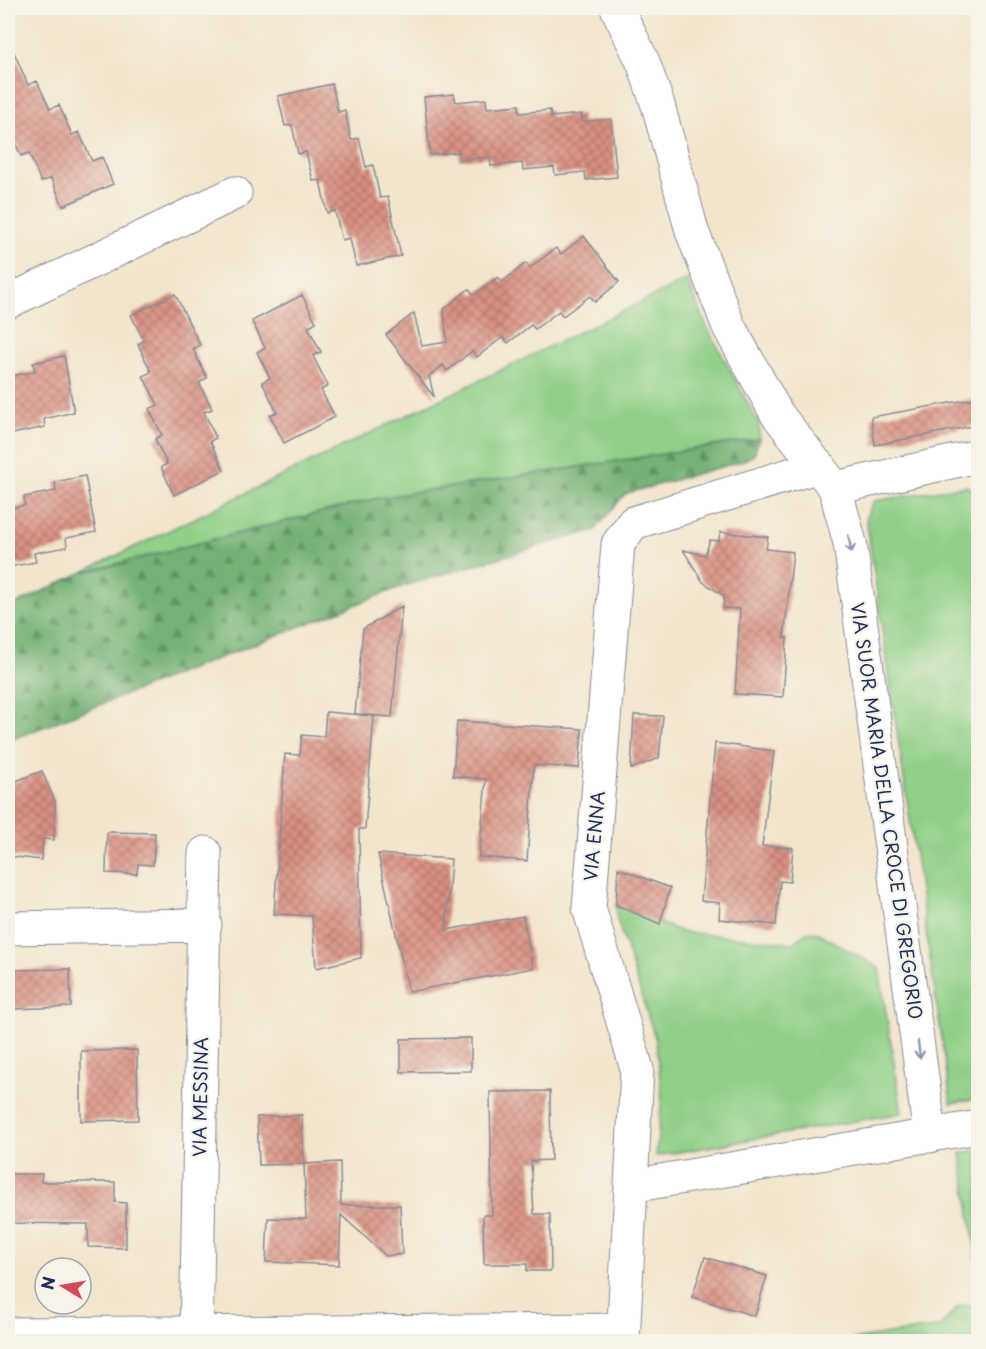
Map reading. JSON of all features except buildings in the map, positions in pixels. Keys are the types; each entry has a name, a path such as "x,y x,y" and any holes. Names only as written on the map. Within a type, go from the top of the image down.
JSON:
{"street":[{"path":"617,8 647,73 692,231 729,327 777,414 827,477"},
{"path":"8,302 235,193"},
{"name":"VIA ENNA","path":"623,1336 637,1069 589,908 618,544 633,523 827,477 978,456"},
{"name":"VIA SUOR MARIA DELLA CROCE DI GREGORIO","path":"827,477 850,543 930,1136"},
{"name":"VIA MESSINA","path":"196,1338 205,853"},
{"path":"8,928 205,925"},
{"path":"631,1186 978,1127"},
{"path":"8,1334 196,1338 623,1336"}],"green space":[{"path":"687,280 706,325 759,424 759,439 378,498 81,573"},
{"path":"759,439 754,455 742,461 625,494 595,530 403,586 8,741 8,608 81,573 378,498"},
{"path":"966,486 978,493 978,1099 951,1103 866,517 874,501"},
{"path":"616,905 682,932 794,943 806,932 818,933 879,968 902,1113 656,1156 662,1097 656,1041 617,919"},
{"path":"978,1150 978,1268 961,1153"},
{"path":"978,1304 978,1341 842,1341 940,1327 959,1306"}]}
